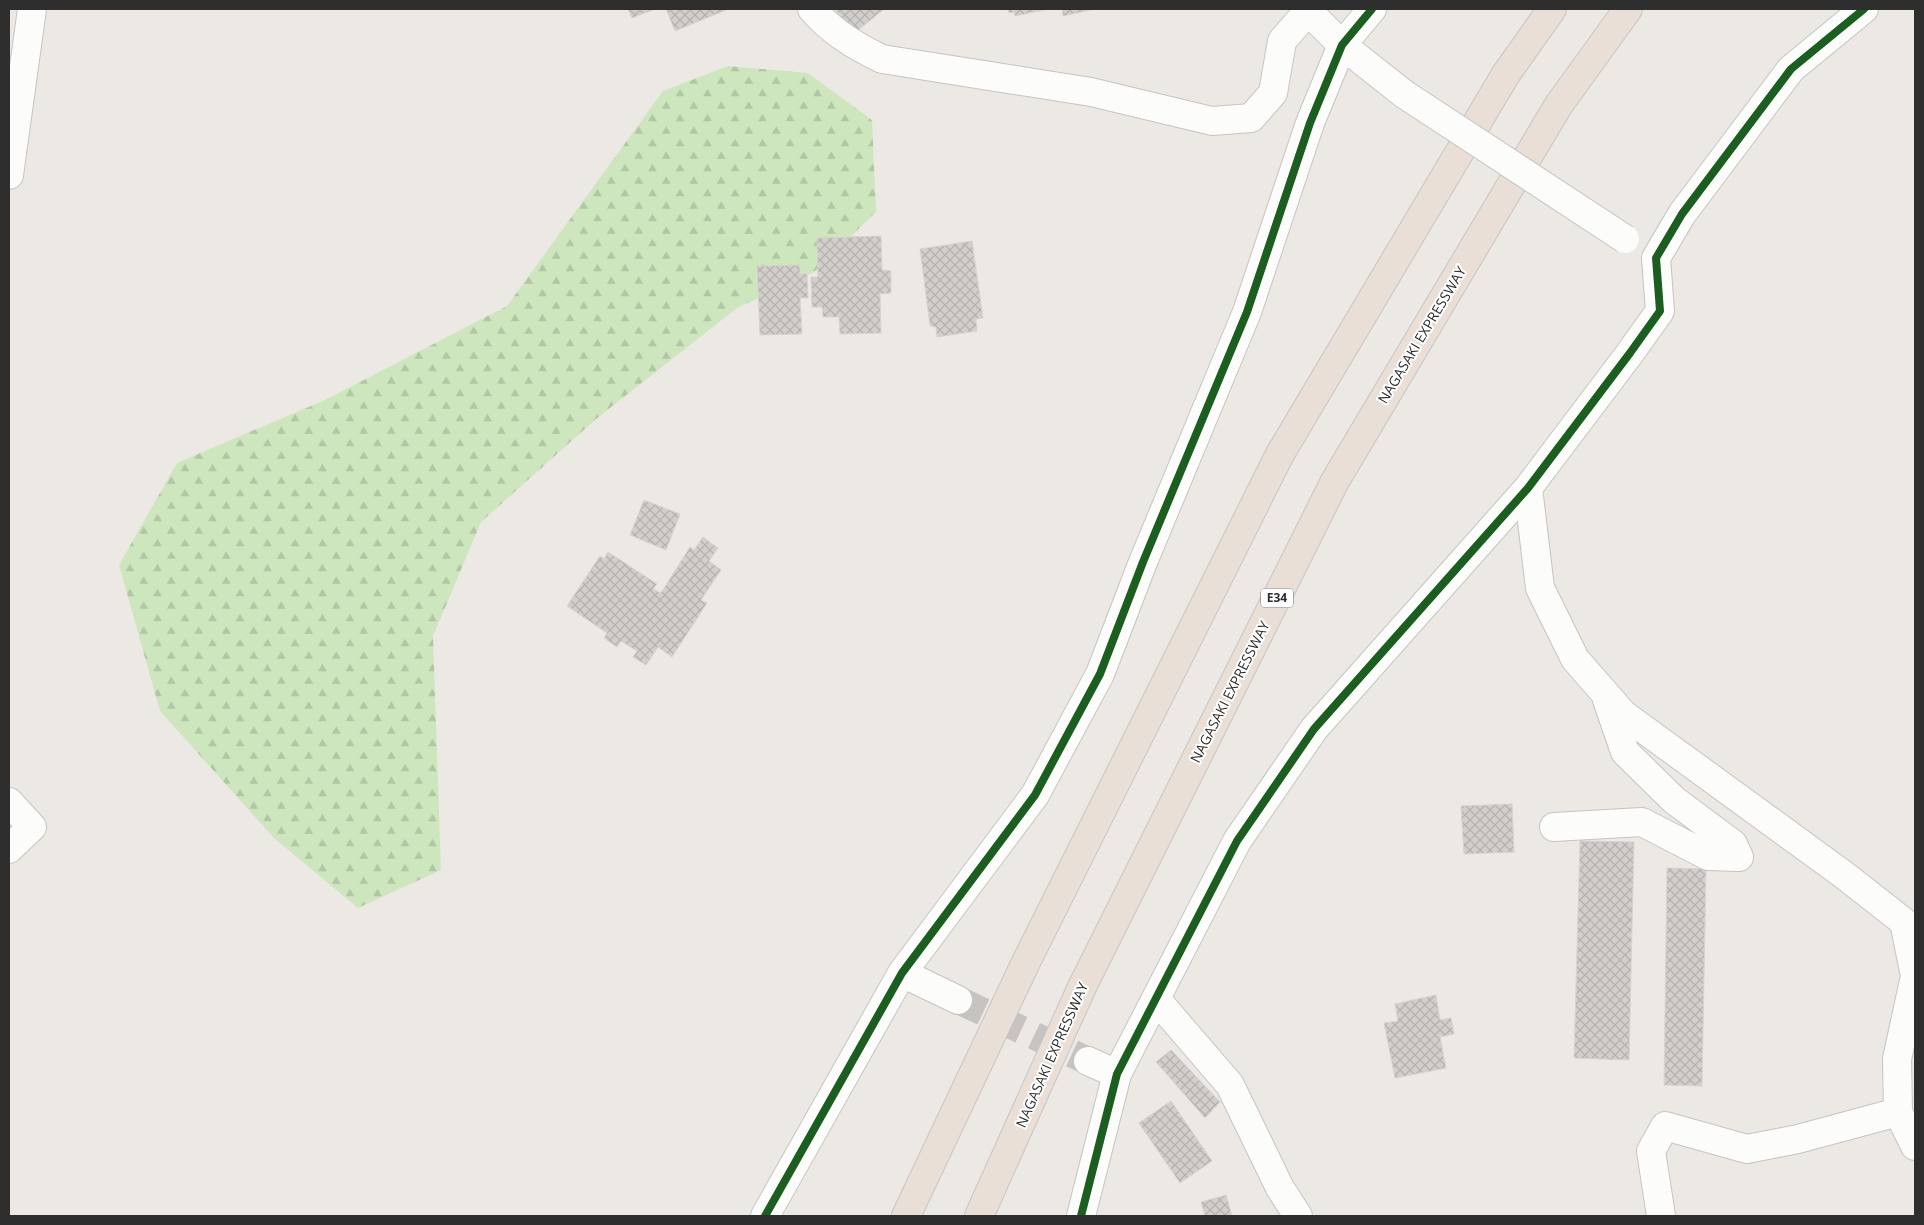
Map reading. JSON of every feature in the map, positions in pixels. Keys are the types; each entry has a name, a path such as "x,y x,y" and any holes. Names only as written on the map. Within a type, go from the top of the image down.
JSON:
{"highway":[{"path":"906,1216 1026,962 1280,454 1506,74 1552,9"},
{"name":"NAGASAKI EXPRESSWAY","path":"979,1216 1082,987 1335,482 1558,106 1628,9"}],"street":[{"path":"9,175 32,9"},
{"path":"812,9 824,23 851,44 882,60 1091,92 1212,121 1251,118 1273,93 1282,42 1308,10 1342,45 1404,94 1656,258"},
{"path":"765,1216 902,973 1035,795 1100,674 1143,562 1247,312 1310,123 1342,45 1372,9"},
{"path":"1081,1216 1117,1074 1237,841 1314,729 1528,488 1660,311 1656,258 1682,214 1791,70 1864,9"},
{"path":"1528,488 1540,588 1575,658 1623,714 1844,875 1904,922 1915,976 1897,1059 1898,1112 1915,1146"},
{"path":"1554,827 1642,822 1708,856 1739,857 1733,844 1674,800 1625,752 1604,691"},
{"path":"9,802 32,827 9,849"},
{"path":"902,973 958,1000"},
{"path":"1156,999 1230,1085 1280,1188 1298,1216"},
{"path":"1088,1061 1117,1074"},
{"path":"1661,1216 1651,1151 1665,1126 1747,1149 1798,1139 1898,1112"}],"green space":[{"path":"728,66 808,73 872,120 876,212 814,272 737,308 596,419 481,522 433,636 441,870 358,908 274,838 160,711 119,565 177,463 325,400 507,306 663,91"}],"building":[{"path":"628,9 655,9 632,18"},
{"path":"666,9 725,9 726,10 675,31"},
{"path":"835,9 884,9 857,31"},
{"path":"1008,9 1049,9 1015,16 1014,12 1009,13"},
{"path":"1062,9 1095,9 1063,16"},
{"path":"881,236 882,270 891,271 891,293 880,294 881,333 840,334 839,317 823,317 822,307 812,307 811,277 818,277 817,238"},
{"path":"972,241 983,318 976,319 977,331 937,337 936,327 930,326 920,249"},
{"path":"800,265 800,274 807,274 808,298 800,298 802,334 760,335 757,266"},
{"path":"644,500 680,514 666,550 630,535"},
{"path":"703,537 718,548 709,561 721,570 701,600 707,603 672,657 658,647 646,665 633,657 637,651 621,641 617,647 604,638 607,633 567,606 600,556 604,559 608,552 657,584 653,589 661,593 690,547 694,550"},
{"path":"1512,804 1514,852 1464,854 1461,806"},
{"path":"1580,841 1634,842 1629,1060 1574,1058"},
{"path":"1667,868 1706,869 1702,1086 1664,1085"},
{"path":"1436,995 1440,1020 1451,1018 1454,1034 1440,1037 1446,1068 1395,1078 1384,1023 1398,1021 1395,1004"},
{"path":"1171,1050 1220,1102 1205,1118 1156,1062"},
{"path":"1171,1101 1212,1161 1180,1183 1139,1123"},
{"path":"1226,1195 1232,1216 1205,1216 1201,1202"}],"tunnel":[{"path":"958,1000 1088,1061"}],"cycle path":[{"path":"765,1216 902,973 1035,795 1100,674 1143,562 1247,312 1310,123 1342,45 1372,9"},
{"path":"1081,1216 1117,1074 1237,841 1314,729 1528,488 1630,353 1660,311 1656,258 1682,214 1791,69 1864,9"}]}
